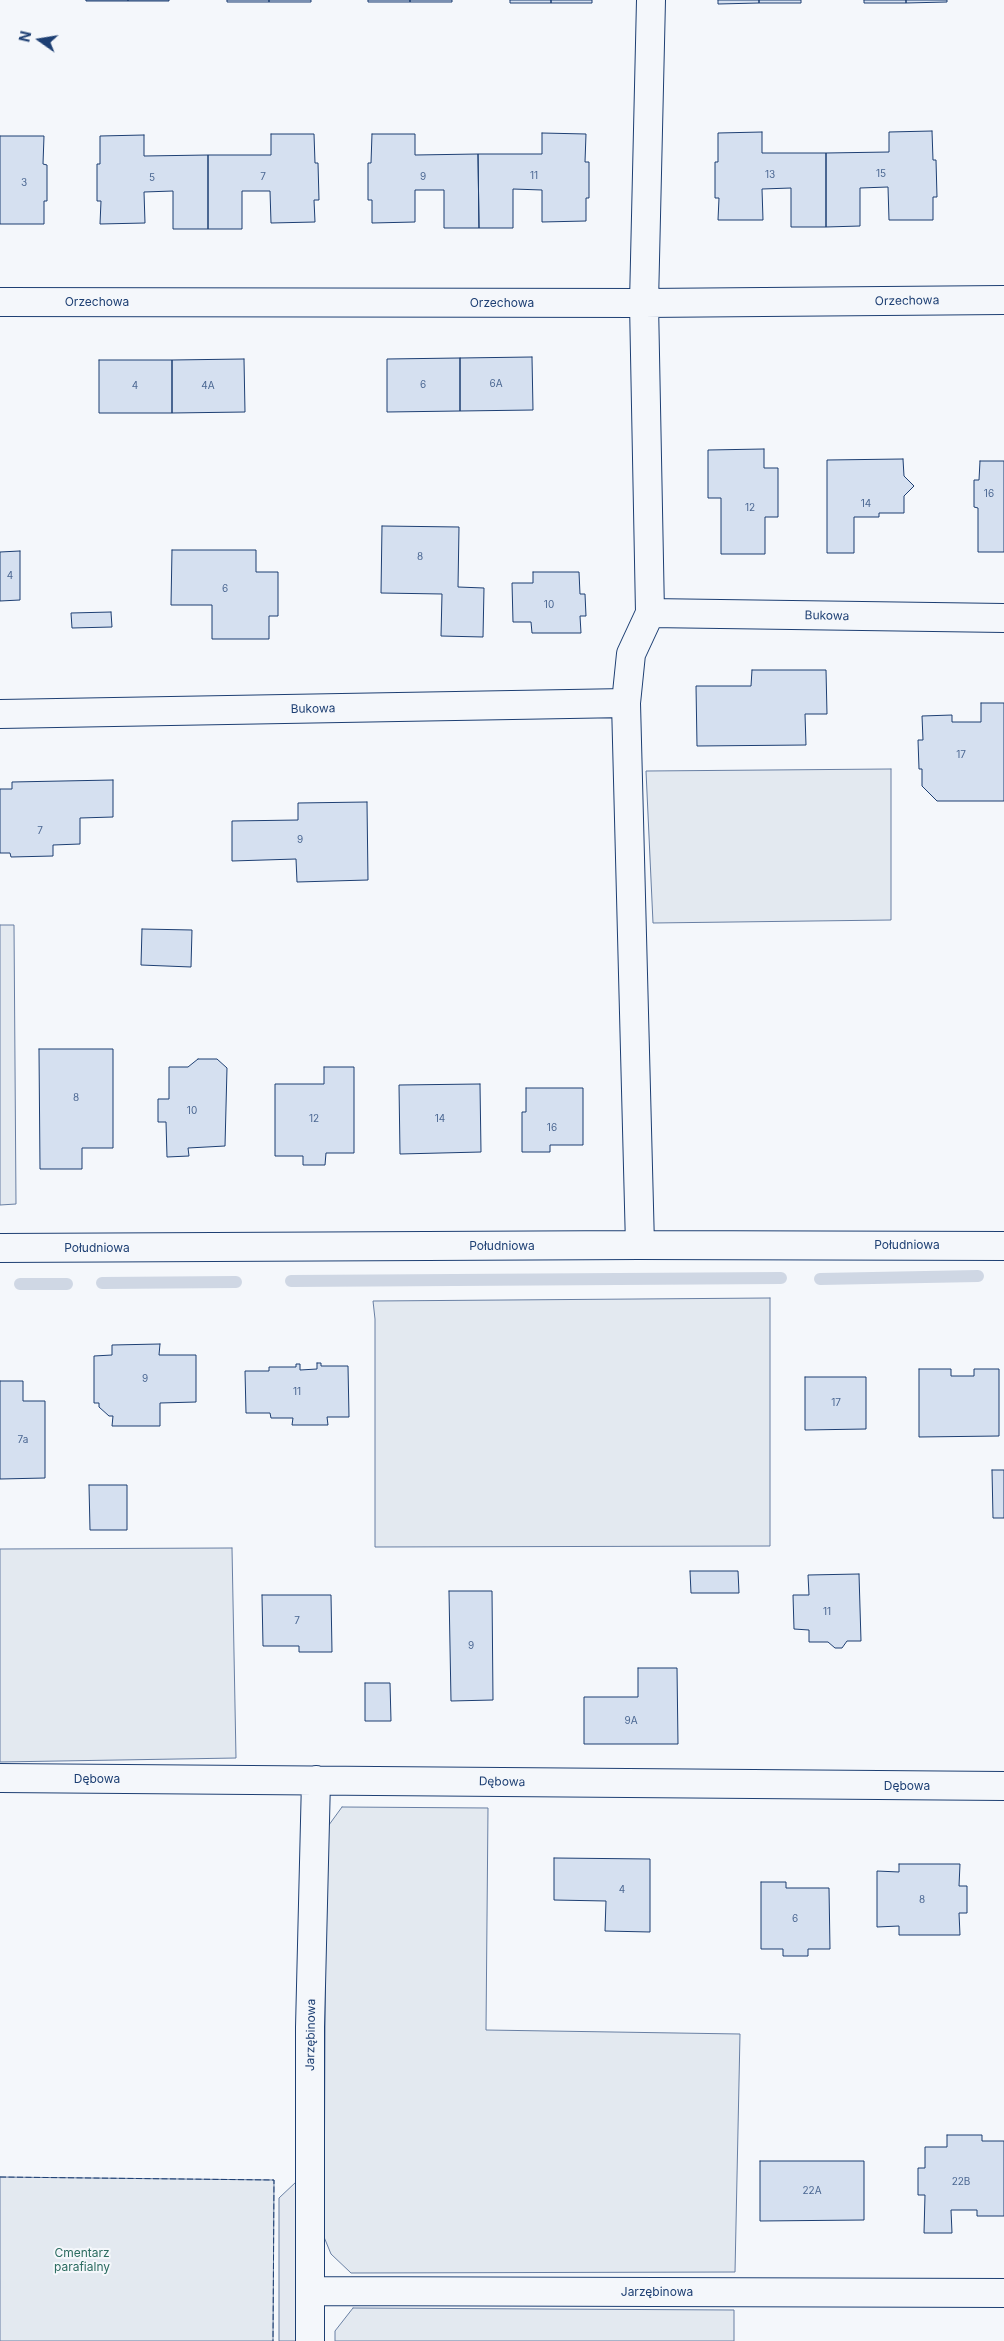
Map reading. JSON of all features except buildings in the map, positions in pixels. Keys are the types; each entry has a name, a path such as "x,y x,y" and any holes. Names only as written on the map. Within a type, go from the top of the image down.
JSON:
{"street":[{"path":"640,1245 626,703 631,654 650,613 644,303 652,0"},
{"name":"Orzechowa","path":"0,302 644,303 1004,300"},
{"name":"Bukowa","path":"650,613 1004,618"},
{"name":"Bukowa","path":"0,714 626,703"},
{"name":"Południowa","path":"0,1248 640,1245 1004,1246"},
{"name":"Dębowa","path":"0,1778 780,1786 1004,1786"},
{"name":"Jarzębinowa","path":"310,2341 310,2027 316,1780"},
{"name":"Jarzębinowa","path":"310,2291 1004,2293"}],"green space":[{"path":"891,769 891,920 653,923 646,771"},
{"path":"0,925 14,925 16,1204 0,1205"},
{"path":"770,1298 770,1546 375,1547 375,1319 373,1301"},
{"path":"232,1548 236,1758 0,1762 0,1549"},
{"path":"342,1807 488,1808 486,2030 740,2034 735,2272 351,2273 331,2254 324,2237 326,1829"},
{"name":"Cmentarz parafialny","path":"0,2177 274,2180 273,2341 0,2341"},
{"path":"353,2308 734,2310 734,2341 335,2341 335,2331"}],"shaded area":[{"path":"296,2182 297,2341 279,2341 279,2198"}],"waterway":[{"path":"820,1279 978,1276"},
{"path":"291,1281 781,1278"},
{"path":"102,1283 236,1282"},
{"path":"20,1284 67,1284"}],"fence":[{"path":"0,2177 274,2180 273,2341"}]}
